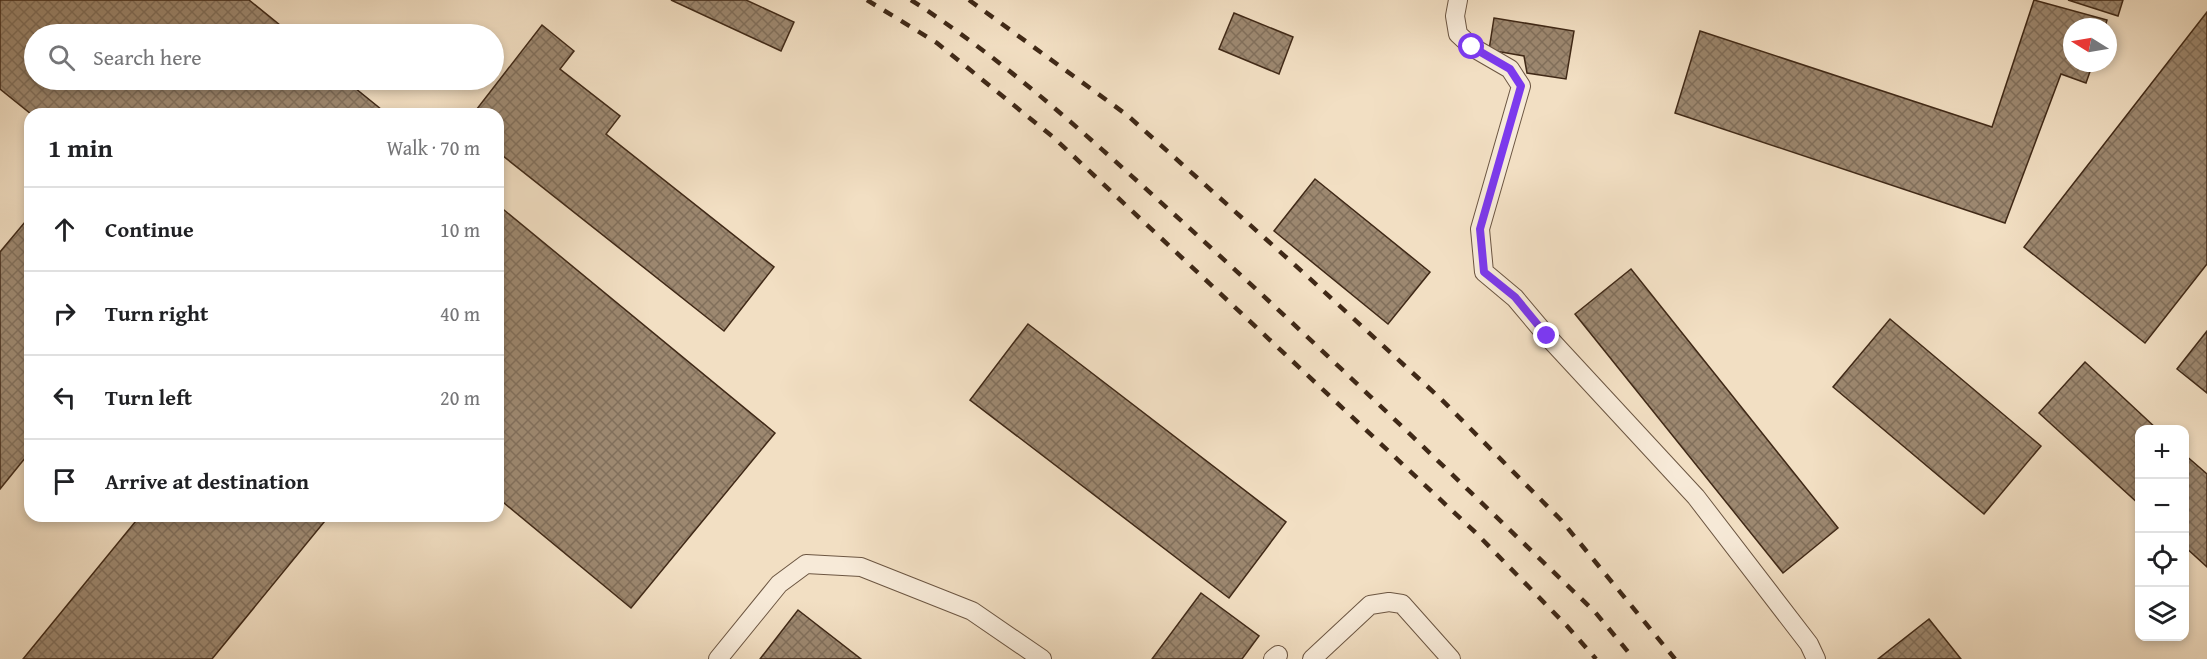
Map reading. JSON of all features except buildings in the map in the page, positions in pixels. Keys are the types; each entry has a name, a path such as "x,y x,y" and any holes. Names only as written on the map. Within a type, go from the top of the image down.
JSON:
{"lane":[{"path":"1458,0 1455,16 1458,34 1472,47 1510,69 1521,86 1480,229 1484,272 1515,297 1547,336 1696,497 1773,601 1809,644 1816,659"},
{"path":"718,659 779,584 806,564 861,567 961,606 972,611 1042,659"},
{"path":"1312,659 1370,605 1389,602 1402,604 1450,659"}],"railway":[{"path":"867,0 937,43 1053,137 1475,532 1596,659"},
{"path":"911,0 1019,78 1238,272 1595,612 1634,659"},
{"path":"969,0 1127,115 1441,399 1561,520 1675,659"}],"route":[{"path":"1472,47 1510,69 1521,86 1480,229 1484,272 1515,297 1547,336"}]}
